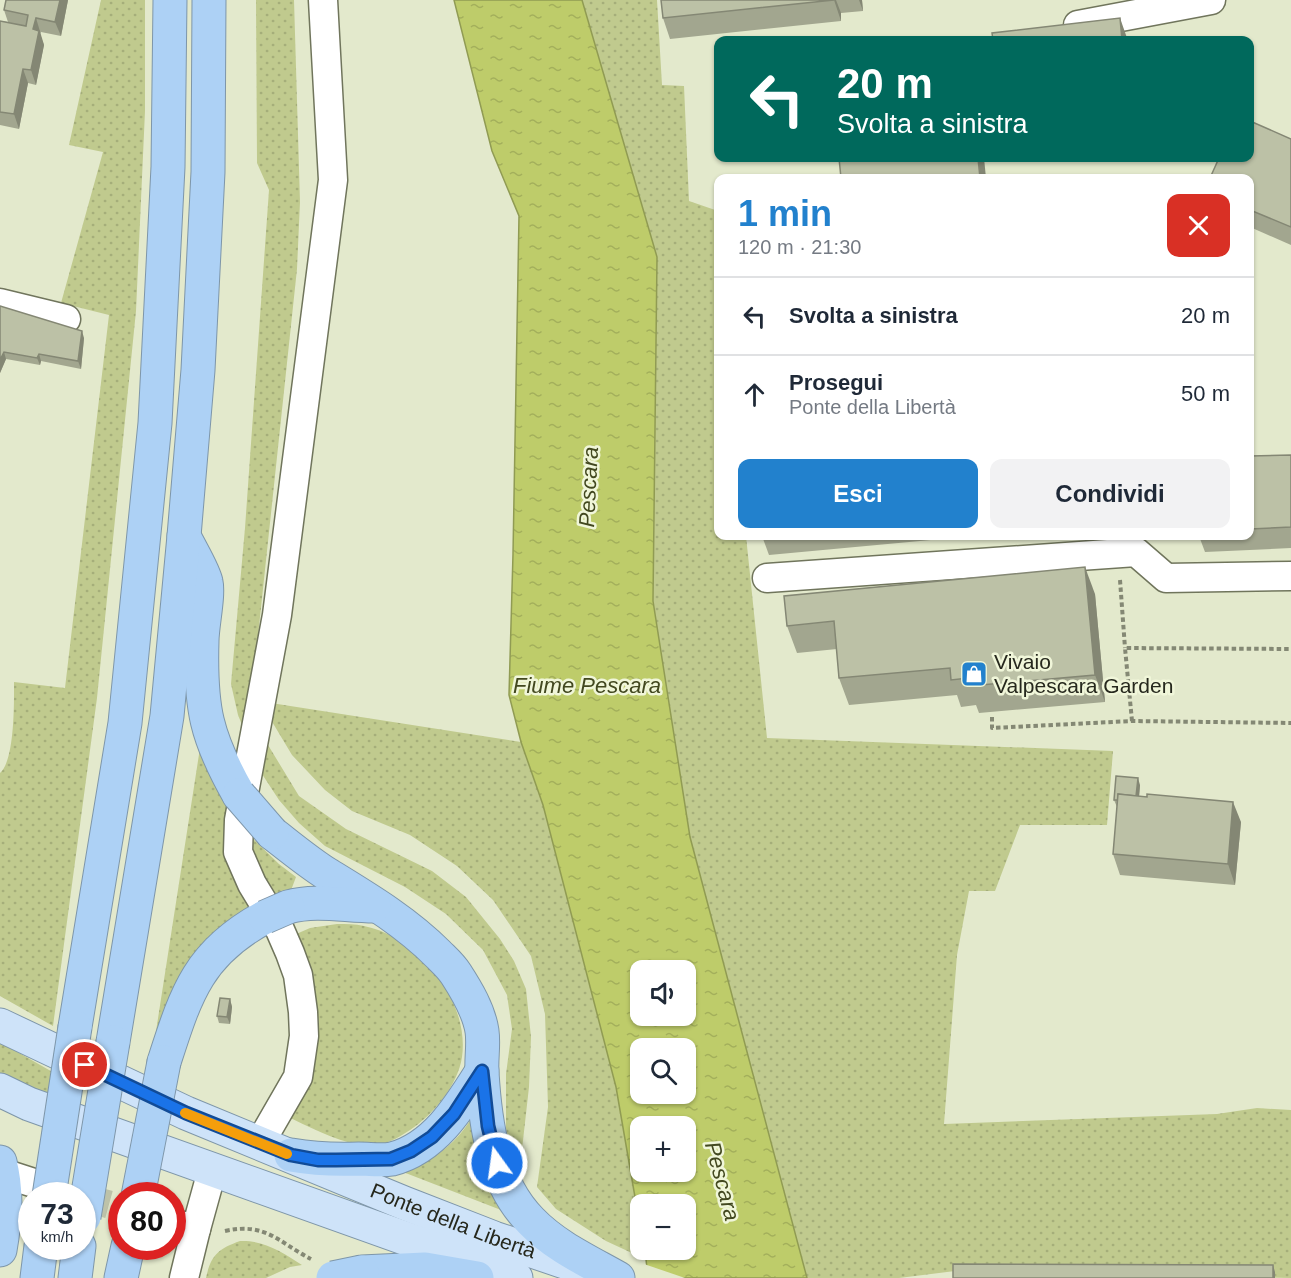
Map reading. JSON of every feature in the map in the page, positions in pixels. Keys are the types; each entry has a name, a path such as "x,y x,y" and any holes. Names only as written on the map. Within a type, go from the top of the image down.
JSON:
{"highway":[{"path":"46,1182 75,1027 125,723 154,434 168,167 170,0"},
{"path":"90,1182 167,716 198,370 206,207 209,0"},
{"path":"184,536 206,581 202,640 202,684 206,719 221,764 239,795 272,833 324,872 423,938 454,971 478,1015 482,1031 482,1071 488,1126 494,1154 512,1195 526,1215 548,1236 618,1278"},
{"path":"141,1182 164,1062 182,1008 201,970 222,945 242,930 276,912 299,904 378,906"},
{"path":"291,1155 318,1160 378,1160 391,1159 411,1151 432,1137 454,1114 482,1071"},
{"path":"0,1250 6,1211 2,1168"},
{"path":"37,1278 39,1260"},
{"path":"75,1278 78,1260"},
{"path":"121,1278 125,1260"},
{"path":"348,1275 493,1265"}],"main road":[{"name":"Ponte della Libertà","path":"0,1025 186,1113 404,1203 493,1265"},
{"name":"Ponte della Libertà","path":"0,1090 29,1104 212,1171 493,1265 612,1278"}],"street":[{"path":"260,1143 298,1077 304,1036 303,1012 298,975 290,953 280,930 252,884 238,852 239,820 277,615 333,180 323,0"},
{"path":"1054,30 1211,0"},
{"path":"0,303 66,318"},
{"path":"767,578 1136,552 1166,578 1291,576"},
{"path":"2,1168 29,1182"},
{"path":"184,1278 199,1228 212,1171"}],"path":[{"path":"1120,579 1132,721"},
{"path":"1125,648 1291,649"},
{"path":"992,717 992,728 1132,721 1291,723"},
{"path":"199,1228 253,1228 267,1233 303,1255"}],"shaded area":[{"path":"101,0 145,0 145,111 136,311 97,698 53,1026 0,996 0,773 9,756 11,744 14,682 65,688 109,315 61,303 103,152 69,145"},
{"path":"256,0 294,0 300,202 297,269 252,692 268,745 299,796 346,829 432,871 466,897 500,939 514,961 526,989 531,1037 529,1087 519,1176 509,1151 506,1128 506,1074 512,1029 507,995 483,950 446,914 405,887 325,846 299,823 279,800 262,774 238,715 231,684 245,528 269,190 257,163"},
{"path":"582,0 657,0 662,85 684,86 689,201 714,210 714,540 746,540 767,738 1113,751 1107,825 1020,825 995,891 969,891 957,955 944,1124 1217,1114 1257,1108 1291,1110 1291,1278 955,1271 899,1278 807,1278 690,837 653,601 657,257"},
{"path":"271,703 521,742 543,805 616,1087 630,1168 630,1182 632,1182 634,1194 630,1194 630,1252 606,1241 556,1209 537,1187 548,1107 545,1014 531,956 493,900 457,866 410,835 352,811 325,790 292,755 271,720"},
{"path":"200,748 247,833 296,877 287,901 263,911 152,1057"},
{"path":"337,924 361,925 384,932 404,943 437,975 458,1014 462,1036 462,1057 460,1068 450,1088 436,1108 419,1124 399,1137 380,1145 367,1146 340,1140 284,1115 313,1065 319,1023 313,991 294,935 310,928"},
{"path":"0,1042 56,1074 53,1095 0,1075"},
{"path":"475,1112 511,1214 403,1172 426,1162 445,1149 461,1133"},
{"path":"240,1241 265,1245 280,1251 302,1265 290,1267 266,1278 206,1278 213,1258 221,1250"}],"water":[{"name":"Fiume Pescara","path":"454,0 582,0 657,257 653,601 690,837 807,1278 648,1278 646,1260 696,1260 696,1194 634,1194 632,1182 696,1182 696,1116 630,1116 630,1168 616,1087 543,805 521,742 509,695 519,216 492,151"}],"pier":[{"path":"644,1264 685,1278 645,1278"}],"building":[{"path":"6,0 60,0 55,22 36,18 33,29 39,31 31,70 23,69 14,114 0,112 0,21 26,26 28,15 4,10"},
{"path":"661,0 834,0 663,18"},
{"path":"1120,18 1122,36 992,36 992,33"},
{"path":"1254,123 1291,139 1291,227 1254,212 1254,174 1212,174 1217,162 1254,162"},
{"path":"839,162 978,162 980,174 841,174"},
{"path":"0,306 82,331 78,361 39,354 37,358 4,352 0,360"},
{"path":"1291,455 1291,527 1254,529 1254,456"},
{"name":"Vivaio Valpescara Garden","path":"1085,567 1095,675 969,686 968,678 951,680 950,668 839,678 834,621 787,626 784,596"},
{"path":"1116,776 1138,778 1136,796 1118,794 1118,800 1114,800"},
{"path":"1118,794 1147,797 1147,794 1233,802 1228,864 1113,854"},
{"path":"220,998 230,999 227,1017 217,1016"},
{"path":"953,1264 1273,1265 1273,1278 953,1278"}],"tunnel":[{"path":"96,1201 108,1204"}],"slow traffic":[{"path":"185,1113 287,1154"}],"place":[{"name":"Vivaio Valpescara Garden","path":"974,674"}],"route":[{"path":"85,1065 186,1113 291,1155 318,1160 391,1159 411,1151 432,1137 454,1114 482,1071 488,1126 497,1163"}],"water label":[{"name":"Pescara","path":"588,487"},
{"name":"Pescara","path":"723,1181"}]}
